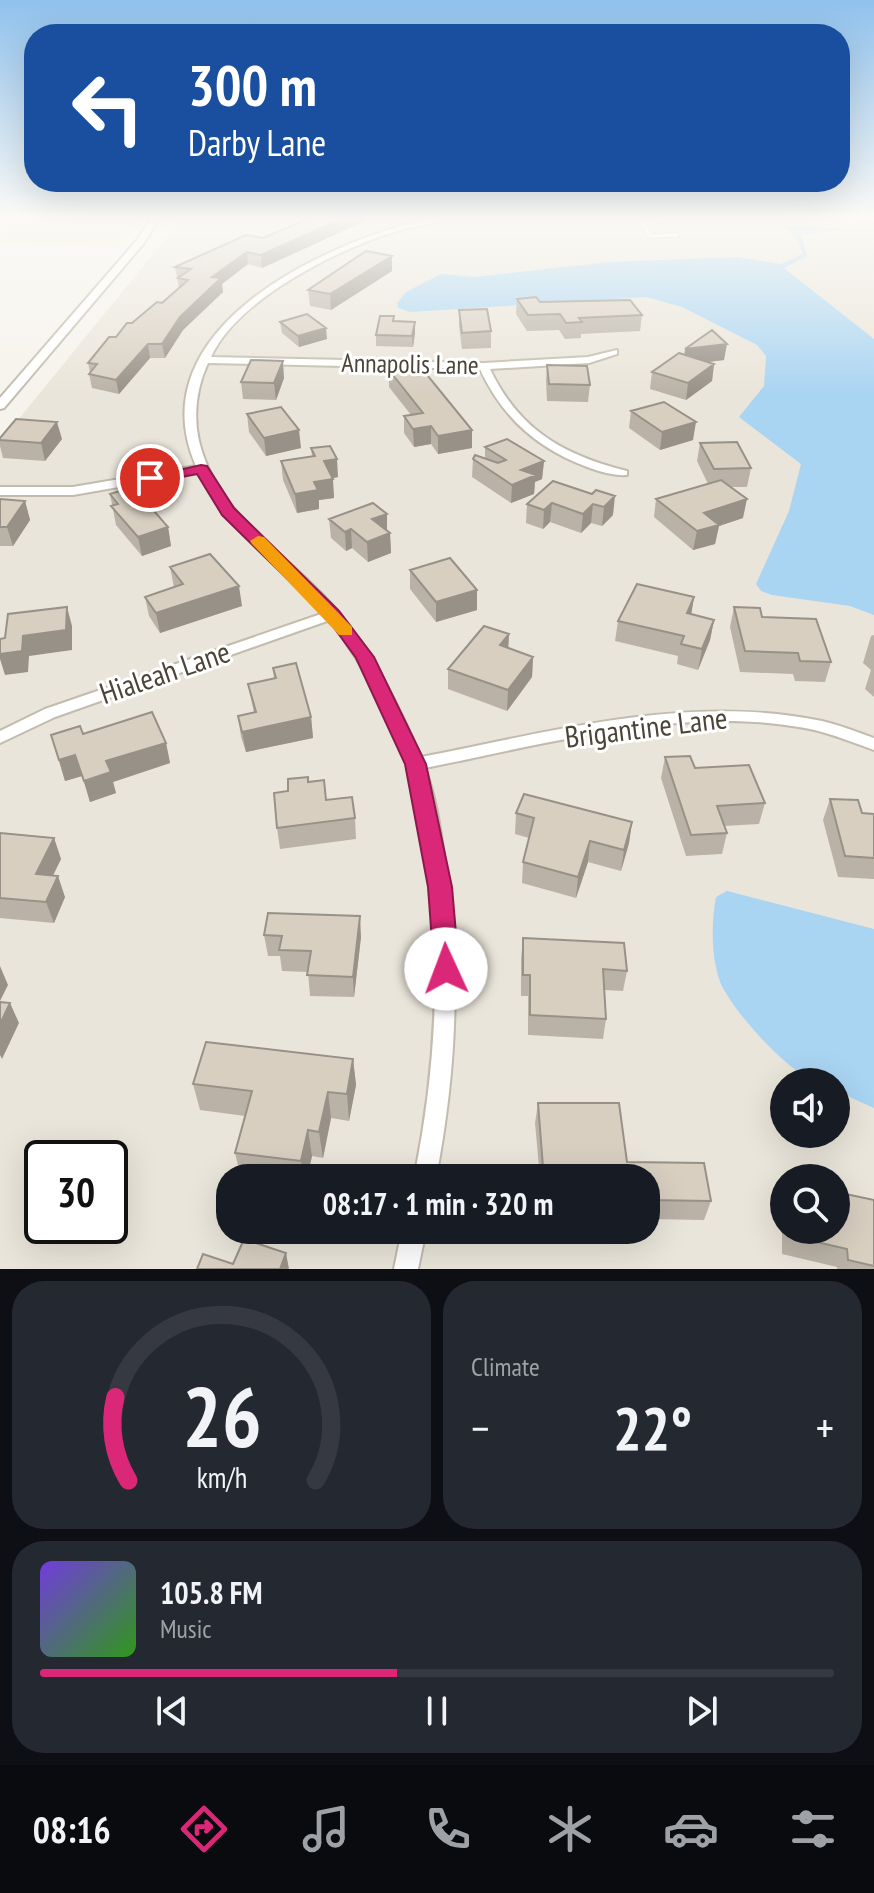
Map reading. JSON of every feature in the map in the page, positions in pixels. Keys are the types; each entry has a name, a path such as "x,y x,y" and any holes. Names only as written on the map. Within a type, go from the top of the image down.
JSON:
{"street":[{"path":"0,405 111,276"},
{"path":"294,276 239,313 219,334 194,382 188,410 201,469 228,511 333,614 365,657 416,764 431,827 444,917 449,1021 427,1164"},
{"name":"Annapolis Lane","path":"205,360 484,366 589,360 614,352"},
{"path":"484,366 494,393 528,430 585,465 623,473"},
{"path":"0,491 73,491 201,469"},
{"name":"Hialeah Lane","path":"0,738 50,713 333,614"},
{"name":"Brigantine Lane","path":"416,764 690,717 752,716 853,734 874,744"},
{"path":"406,1269 411,1244"}],"shaded area":[{"path":"135,276 874,276 874,1269 0,1269 0,442"}],"water":[{"path":"437,276 794,276 874,339 874,615 850,606 772,595 761,591 756,584 789,511 801,464 739,417 764,386 766,356 757,345 682,307 646,297 410,312 398,308 397,303 406,292"},
{"path":"727,891 874,929 874,1108 850,1097 850,1068 793,1068 777,1055 737,1010 721,984 715,964 713,918 716,897"}],"building":[{"path":"328,276 359,276 330,294 308,290"},
{"path":"178,278 221,278 180,317 162,344 148,344 116,380 89,374 97,364 88,363 109,337 116,337 127,323 132,323 157,302 162,303 188,280"},
{"path":"536,297 540,302 630,300 642,315 579,318 582,322 566,323 560,314 528,315 517,299"},
{"path":"487,309 491,331 462,333 459,310"},
{"path":"307,314 326,328 298,336 280,322"},
{"path":"380,316 394,316 393,321 415,322 412,336 376,335"},
{"path":"712,330 727,344 685,349"},
{"path":"679,353 714,364 688,383 652,372"},
{"path":"251,360 283,361 274,383 241,382"},
{"path":"419,365 472,430 438,436 431,426 413,429 404,416 423,413 389,370"},
{"path":"547,365 587,366 590,385 549,384"},
{"path":"664,402 696,422 662,432 631,411"},
{"path":"281,407 299,430 264,438 247,414"},
{"path":"16,419 57,422 41,443 0,440"},
{"path":"507,439 544,461 521,470 536,475 512,485 473,459 475,455 498,463 506,460 485,447"},
{"path":"737,442 751,468 714,469 700,443"},
{"path":"330,446 337,459 324,461 333,479 314,482 318,490 295,494 281,461 315,456 311,448"},
{"path":"721,480 747,499 704,513 719,525 697,531 656,499"},
{"path":"553,481 592,494 596,490 615,496 604,507 593,504 583,514 552,503 544,510 527,504"},
{"path":"133,487 168,527 138,537 111,506 118,504 110,494"},
{"path":"0,499 25,501 7,527 0,527"},
{"path":"373,503 387,514 372,519 390,533 367,542 351,529 345,532 329,519"},
{"path":"210,554 239,586 156,613 145,597 183,584 170,567"},
{"path":"450,558 477,590 436,602 410,570"},
{"path":"637,584 694,597 687,613 714,620 702,649 681,644 684,636 618,621"},
{"path":"67,607 66,630 23,636 22,651 0,654 0,639 5,638 8,614"},
{"path":"734,607 760,608 762,617 816,619 831,662 800,661 798,653 745,651"},
{"path":"484,626 509,634 500,645 533,657 508,690 448,669"},
{"path":"296,663 311,717 242,732 238,716 256,712 248,684 276,678 273,668"},
{"path":"152,712 166,743 106,761 111,772 84,781 75,755 59,760 51,735 80,726 83,734"},
{"path":"690,756 695,768 749,765 765,803 717,806 727,833 691,835 665,757"},
{"path":"308,777 308,782 324,780 326,800 352,797 355,818 277,828 274,793 288,791 288,779"},
{"path":"524,794 632,822 624,850 590,841 578,877 523,862 534,818 516,813"},
{"path":"830,799 858,800 862,813 874,814 874,858 845,856"},
{"path":"0,833 54,838 36,874 58,876 46,902 0,898"},
{"path":"268,913 360,916 353,977 307,975 311,951 279,950 282,936 264,935"},
{"path":"523,938 624,943 627,971 603,969 606,1019 530,1015 530,975 523,975"},
{"path":"0,1002 10,1003 0,1024"},
{"path":"206,1042 353,1059 347,1094 328,1092 319,1132 308,1130 301,1161 235,1153 252,1091 193,1084"},
{"path":"538,1103 619,1103 627,1162 704,1163 711,1201 660,1200 660,1164 543,1164"},
{"path":"850,1195 874,1200 874,1266 848,1260 847,1249 825,1244 850,1244"},
{"path":"242,1244 259,1244 286,1253 280,1269 197,1269 203,1254 233,1264"}],"slow traffic":[{"path":"258,541 333,614 345,631"}],"route":[{"path":"150,478 201,469 228,511 333,614 365,657 416,764 431,827 440,887 446,969"}]}
